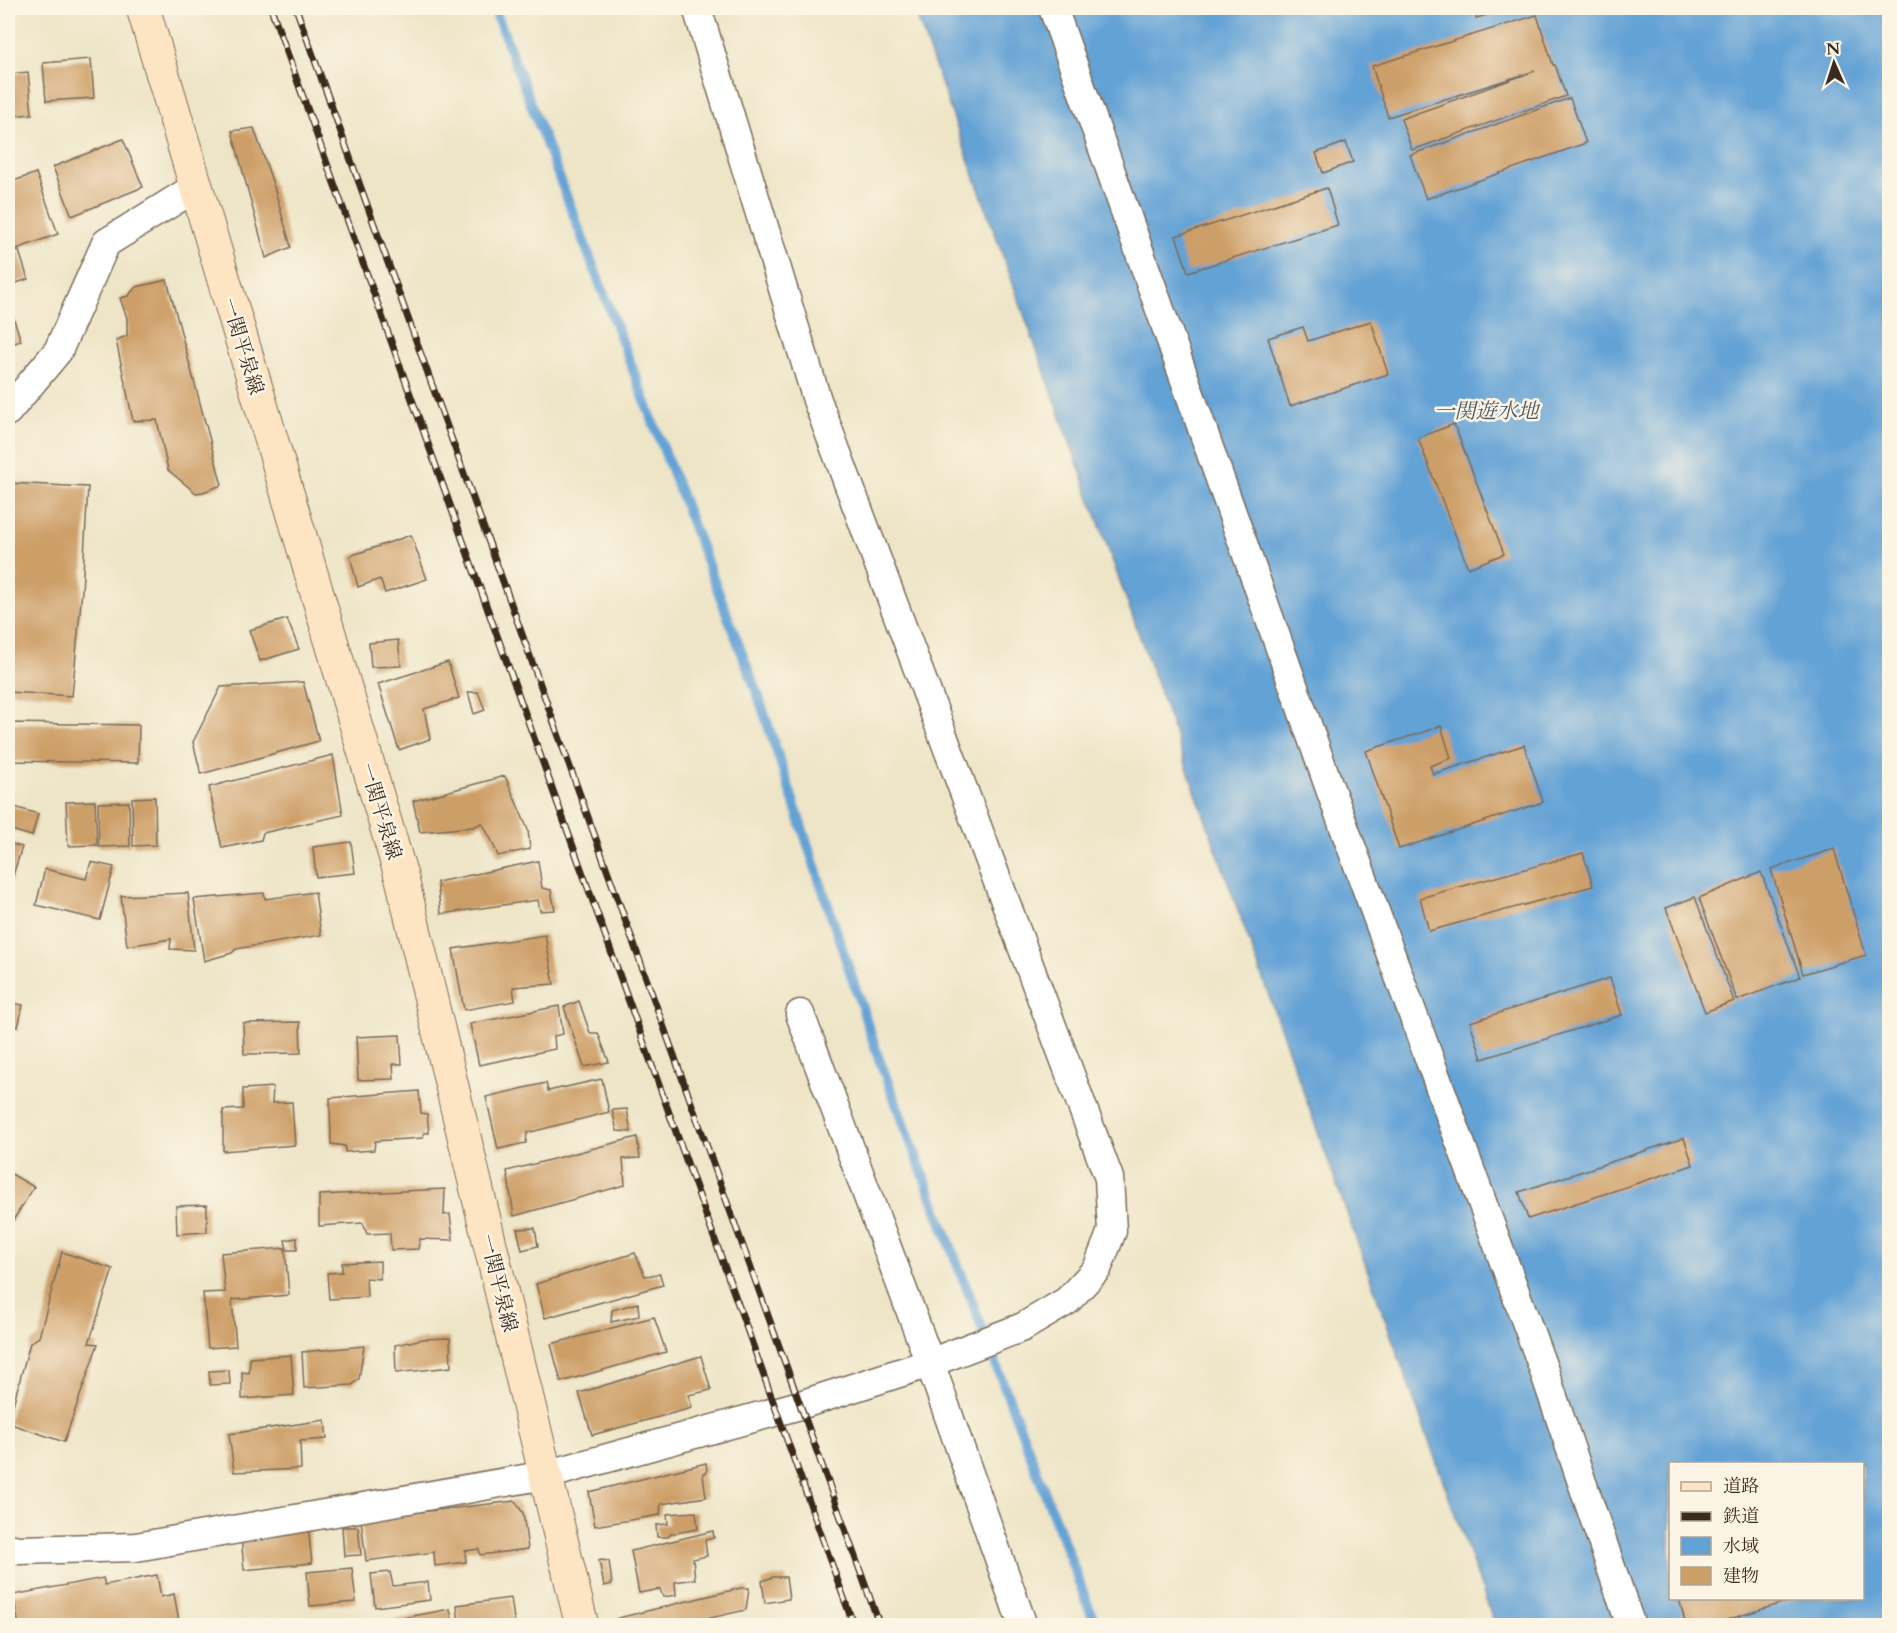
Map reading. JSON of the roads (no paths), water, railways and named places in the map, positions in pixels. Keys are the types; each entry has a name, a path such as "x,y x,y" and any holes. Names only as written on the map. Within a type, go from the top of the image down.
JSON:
{"main road":[{"name":"一関平泉線","path":"143,8 402,879 582,1626"}],"street":[{"path":"11,1554 136,1547 546,1475 800,1405 930,1363 1023,1327 1067,1301 1097,1269 1112,1231 1109,1178 817,400 697,8"},
{"path":"1053,8 1330,789 1542,1365 1631,1626"},
{"path":"8,411 58,351 106,243 196,188"},
{"path":"800,1014 930,1363 1023,1626"}],"water":[{"name":"一関遊水地","path":"914,8 1889,8 1889,1625 1495,1625"}],"waterway":[{"path":"494,8 758,695 879,1059 1096,1626"}],"railway":[{"path":"271,8 854,1626"},
{"path":"296,8 880,1626"}]}
